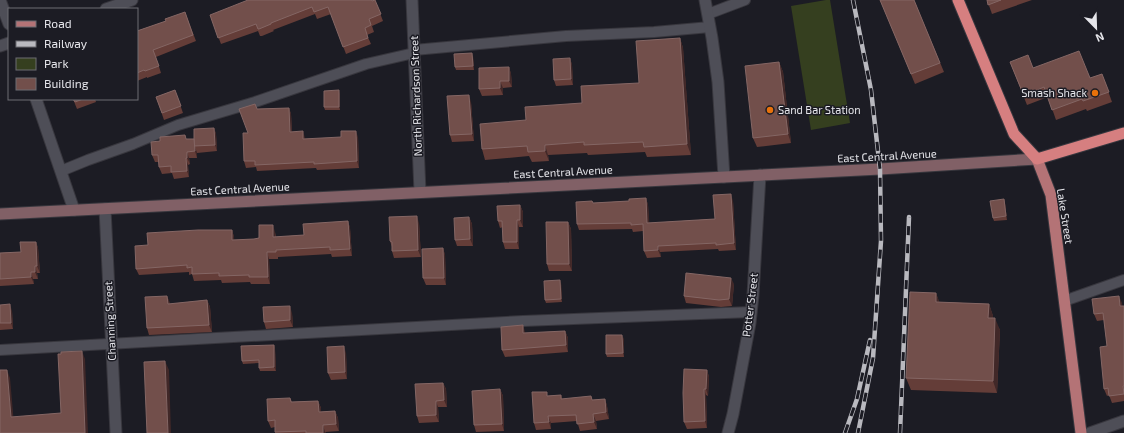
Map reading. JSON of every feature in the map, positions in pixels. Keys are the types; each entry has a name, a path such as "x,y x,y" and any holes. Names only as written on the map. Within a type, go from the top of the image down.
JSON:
{"highway":[{"name":"Lake Street","path":"958,0 1014,134 1037,159"},
{"name":"East Central Avenue","path":"1037,159 1124,133"}],"main road":[{"name":"East Central Avenue","path":"0,214 880,169 1037,159"},
{"name":"Lake Street","path":"1037,159 1051,195 1081,433"}],"street":[{"path":"0,0 8,21"},
{"path":"109,8 132,0"},
{"name":"North Richardson Street","path":"412,0 420,192"},
{"path":"705,0 718,82 724,177"},
{"path":"36,100 74,210"},
{"name":"Potter Street","path":"728,433 733,414 751,312 760,175"},
{"name":"Channing Street","path":"105,209 116,433"},
{"path":"1090,433 1124,421"}],"lane":[{"path":"708,14 745,0"},
{"path":"61,171 133,144 178,125 255,102 366,64 414,52 566,36 654,32 710,26"},
{"path":"1064,301 1124,280"},
{"path":"0,350 531,320 751,312"}],"green space":[{"path":"830,0 850,123 811,130 791,6"}],"building":[{"path":"248,0 375,0 381,14 369,19 371,25 365,28 368,38 343,47 328,7 314,12 312,7 259,29 256,24 218,38 210,15"},
{"path":"880,0 914,0 940,63 911,74"},
{"path":"987,0 1001,0 988,5"},
{"path":"185,12 193,35 153,50 159,66 138,73 138,31 166,21 165,19"},
{"path":"680,38 687,144 644,147 643,142 584,145 584,142 545,145 545,151 528,152 527,146 482,149 480,124 526,120 525,107 582,103 581,86 639,83 636,41"},
{"path":"1079,51 1090,78 1102,74 1109,92 1083,101 1082,99 1052,110 1044,87 1024,96 1010,62 1028,55 1033,68"},
{"path":"472,53 473,66 455,67 454,54"},
{"path":"570,58 571,79 554,80 553,59"},
{"name":"Sand Bar Station","path":"779,62 788,134 753,138 745,66"},
{"path":"509,67 509,81 500,81 500,88 479,89 479,68"},
{"path":"175,90 181,106 162,113 156,97"},
{"path":"339,90 339,107 324,107 324,91"},
{"path":"469,95 472,134 450,135 447,96"},
{"path":"255,104 257,109 289,108 290,132 303,131 303,139 341,137 341,131 356,131 357,161 314,164 314,162 255,165 255,161 244,161 243,133 248,133 239,109"},
{"path":"214,128 215,145 194,146 194,129"},
{"path":"185,135 186,139 194,139 195,151 187,152 187,171 171,172 171,166 159,167 158,155 152,155 151,142 160,141 160,137"},
{"path":"731,194 734,243 716,245 716,243 658,246 658,250 644,251 643,224 577,224 576,202 592,201 593,203 629,201 629,199 646,198 647,223 715,219 713,195"},
{"path":"1004,199 1006,216 993,218 990,201"},
{"path":"520,205 520,220 517,220 517,242 503,242 502,221 498,221 497,206"},
{"path":"417,216 418,250 392,251 389,217"},
{"path":"469,217 470,239 455,240 454,218"},
{"path":"348,221 350,249 330,250 330,247 276,250 276,252 267,252 268,277 249,277 249,275 219,276 219,273 192,274 192,267 187,268 187,265 136,269 135,246 148,245 147,233 232,230 232,240 254,239 259,238 259,225 273,225 273,237 304,235 303,224"},
{"path":"546,222 568,222 569,264 547,264"},
{"path":"20,242 36,242 37,266 35,266 35,272 31,272 31,277 0,279 0,253 21,252"},
{"path":"443,248 444,278 423,278 422,249"},
{"path":"686,273 731,278 729,299 719,300 684,296"},
{"path":"560,280 561,299 545,300 544,281"},
{"path":"910,292 936,293 936,302 989,304 988,318 995,318 993,381 906,378"},
{"path":"167,296 168,304 207,300 209,325 147,328 145,297"},
{"path":"1119,296 1120,306 1124,306 1124,394 1109,396 1108,388 1104,389 1100,347 1107,346 1103,313 1094,314 1092,299"},
{"path":"10,304 11,323 0,323 0,305"},
{"path":"290,306 290,320 264,322 263,307"},
{"path":"523,325 523,333 565,331 566,345 502,350 501,327"},
{"path":"606,335 622,335 623,353 606,354"},
{"path":"274,345 274,367 259,368 259,360 242,361 241,346"},
{"path":"344,346 345,372 328,373 327,347"},
{"path":"82,351 85,433 0,433 0,370 7,370 11,417 61,413 58,354 61,354 61,352"},
{"path":"165,361 168,433 147,433 144,362"},
{"path":"684,369 707,370 706,389 704,389 705,421 684,422"},
{"path":"443,383 444,400 436,401 436,415 417,416 415,384"},
{"path":"500,389 502,424 474,425 472,391"},
{"path":"532,392 547,392 547,396 561,395 561,399 591,396 592,400 605,399 606,412 593,414 594,422 577,424 576,415 548,416 549,422 534,423"},
{"path":"290,398 291,402 318,401 319,412 335,411 336,424 323,425 323,433 306,433 306,431 275,432 275,420 268,421 267,399"}],"railway":[{"path":"853,0 871,90 880,169 881,241 873,358 858,433"},
{"path":"900,433 909,217"},
{"path":"845,433 857,399 870,340"}],"place":[{"name":"Smash Shack","path":"1095,93"},
{"name":"Sand Bar Station","path":"770,110"}]}
